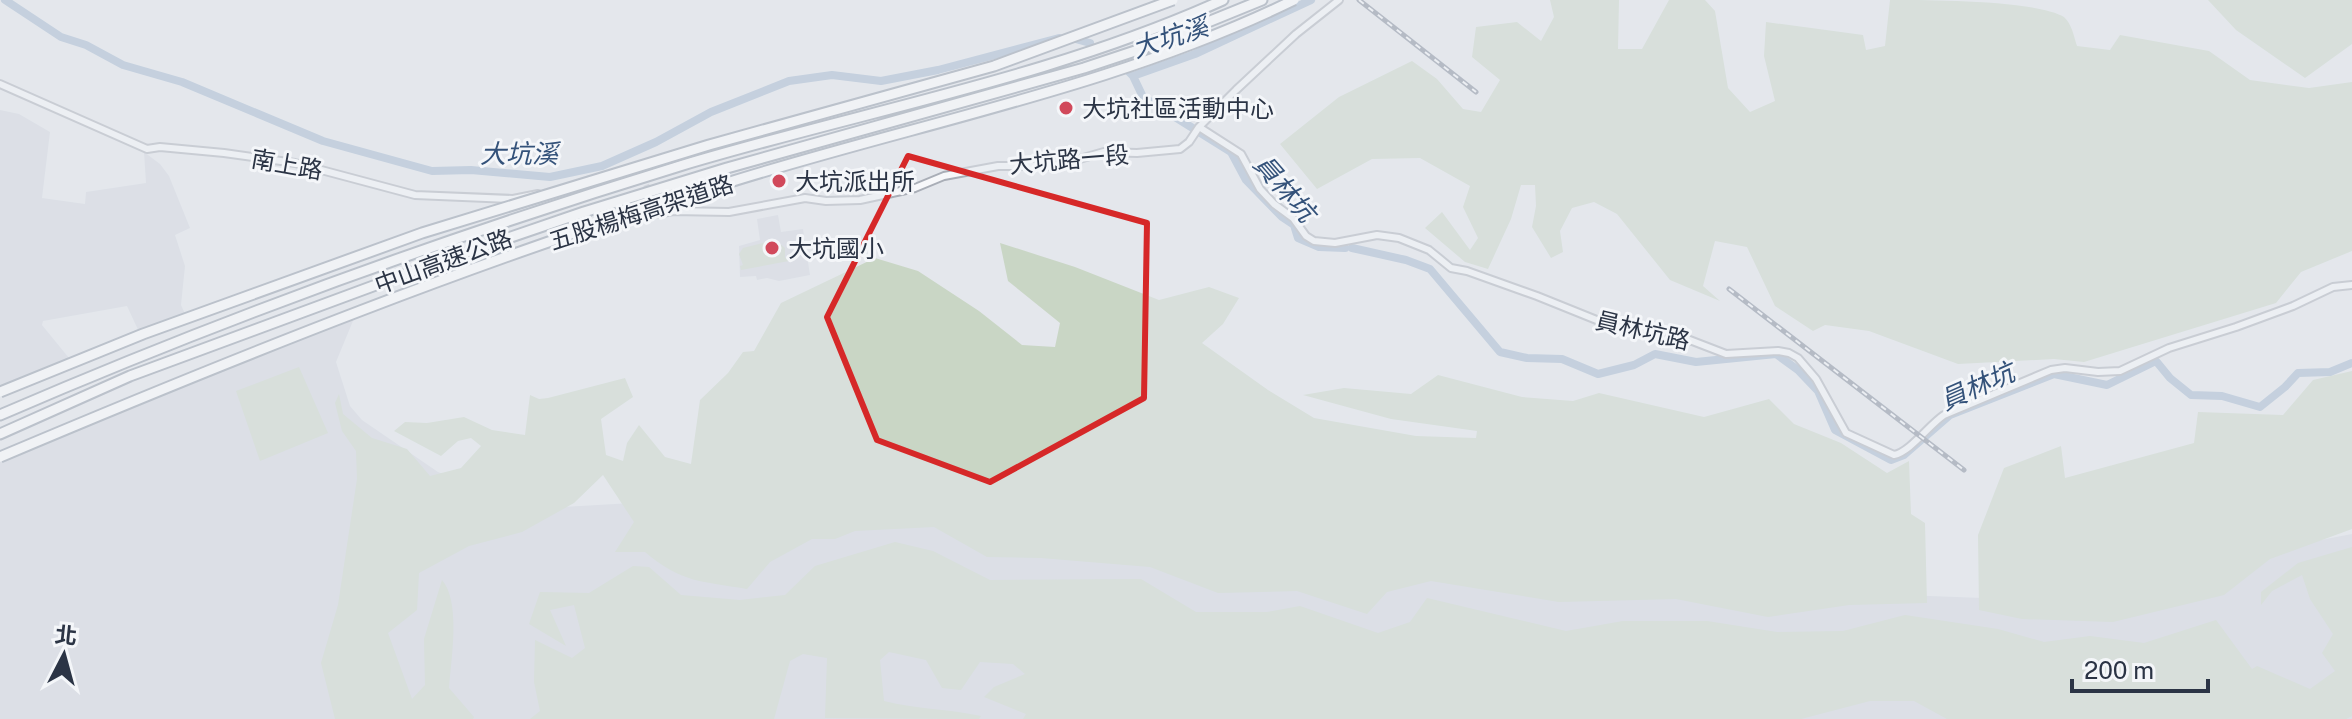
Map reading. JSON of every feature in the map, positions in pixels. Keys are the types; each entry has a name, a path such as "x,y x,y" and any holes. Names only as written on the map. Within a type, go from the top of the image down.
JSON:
{"highway":[{"name":"五股楊梅高架道路","path":"0,392 143,334 422,233 724,140 994,66 1173,0"},
{"name":"中山高速公路","path":"0,415 233,321 535,212 685,165 1096,50 1223,0"},
{"name":"中山高速公路","path":"0,434 130,376 438,262 727,168 1084,68 1207,24 1262,0"},
{"name":"五股楊梅高架道路","path":"0,457 246,355 519,253 730,182 1102,75 1201,41 1294,0"}],"street":[{"name":"大坑路一段","path":"657,214 673,211 729,212 805,198 860,200 915,188 944,176 998,166 1055,166 1104,152 1175,151 1185,146 1197,130 1296,34 1339,0"},
{"name":"南上路","path":"0,84 147,149 208,152 295,163 415,195 513,199 635,165 640,168"},
{"name":"員林坑路","path":"1197,130 1241,154 1260,189 1314,241 1335,243 1377,235 1399,238 1429,250 1451,268 1537,296 1609,325 1669,332 1726,354 1789,353 1798,358 1816,379 1846,433 1894,455 1902,454 1944,415 2042,373 2065,368 2120,371 2169,348 2236,327 2333,287 2352,285"}],"highlighted area":[{"path":"908,156 1147,223 1144,398 990,482 877,440 827,317"}],"shaded area":[{"path":"0,110 19,114 50,132 42,198 85,204 86,192 146,183 144,152 160,164 169,176 190,228 175,235 185,266 181,305 187,318 140,334 127,306 43,321 42,325 69,358 0,388"},
{"name":"大坑國小","path":"778,215 781,232 803,229 810,275 779,281 767,278 757,280 756,276 740,277 739,246 760,240 757,219"},
{"path":"355,316 336,362 350,406 362,420 438,472 528,509 632,503 924,509 1512,580 2009,599 2352,534 2352,719 0,719 0,462"}],"green space":[{"path":"1550,0 1619,0 1618,49 1642,49 1669,0 1705,0 1715,11 1728,88 1750,112 1775,101 1764,56 1766,22 1863,35 1866,50 1885,46 1890,0 1981,2 2030,7 2064,17 2077,46 2110,50 2120,35 2209,51 2250,80 2309,88 2352,82 2352,251 2301,272 2276,303 2084,362 2054,359 1958,364 1869,331 1825,325 1813,331 1775,306 1747,247 1715,241 1703,286 1720,301 1670,280 1617,214 1594,202 1572,208 1560,231 1563,252 1551,258 1532,227 1536,206 1535,185 1521,185 1511,219 1488,269 1465,262 1425,228 1442,212 1470,250 1478,238 1463,207 1470,186 1420,158 1372,159 1317,189 1280,144 1339,97 1412,61 1437,79 1463,109 1481,112 1500,80 1472,57 1476,27 1517,22 1541,41 1554,17"},
{"path":"2208,0 2352,0 2352,44 2305,78 2236,30"},
{"path":"775,240 785,248 785,258 793,256 794,260 741,270 740,266 743,265 739,254 743,248"},
{"path":"1000,243 1075,267 1159,300 1209,287 1239,298 1223,324 1202,343 1314,418 1416,436 1476,438 1477,431 1391,419 1303,395 1344,388 1411,394 1438,375 1522,397 1573,401 1599,393 1704,417 1769,399 1794,424 1841,443 1887,473 1909,461 1911,514 1925,523 1927,603 1849,605 1768,617 1676,599 1559,602 1431,581 1387,592 1367,614 1297,591 1218,593 1150,567 987,557 934,527 855,531 835,539 812,539 770,562 747,589 681,575 645,552 615,552 634,522 603,475 574,503 522,532 469,546 419,573 417,610 388,633 412,699 425,685 424,639 442,580 448,590 453,616 449,688 473,719 335,719 321,663 338,605 357,479 356,451 342,431 335,403 339,394 343,414 372,438 407,449 430,476 461,468 481,446 471,438 458,441 441,456 394,431 405,422 427,423 464,417 492,430 525,435 530,395 539,399 548,398 625,378 633,397 601,419 606,455 623,461 627,443 639,425 665,457 691,464 700,400 728,373 743,352 754,351 781,303 875,258 918,271 979,311 1022,345 1055,347 1060,323 1008,281"},
{"path":"299,367 328,433 260,461 236,391"},
{"path":"2352,371 2352,529 2270,559 2224,595 2113,622 2022,619 1979,610 1978,535 2004,468 2061,446 2065,478 2194,443 2198,412 2283,415 2313,380"},
{"path":"895,542 933,551 990,580 1141,579 1196,612 1267,612 1300,606 1378,633 1410,622 1427,598 1566,631 1623,621 1707,621 1777,632 1843,631 1905,615 1998,629 2044,642 2090,636 2144,643 2216,620 2252,669 2257,666 2310,689 2335,671 2322,653 2333,634 2310,599 2302,575 2272,591 2261,605 2261,592 2298,563 2352,547 2352,716 2346,719 1947,719 1914,701 1870,701 1801,719 1023,719 1026,714 984,697 994,687 1025,674 1013,664 980,662 961,690 942,688 926,660 889,652 880,660 884,701 981,716 979,719 825,718 827,658 803,654 790,661 774,719 530,719 540,711 534,682 535,640 572,658 585,648 574,605 550,610 566,646 529,624 540,592 589,593 633,566 649,567 681,595 740,600 785,595 815,566"}],"waterway":[{"name":"大坑溪","path":"5,0 61,37 86,45 123,65 182,82 323,141 432,171 471,170 550,177 602,166 656,142 711,112 789,81 832,75 881,81 938,70 1059,38"},
{"name":"大坑溪","path":"1133,76 1195,54 1311,0"},
{"name":"大坑溪","path":"1072,38 1090,43"},
{"name":"員林坑","path":"1128,71 1143,97 1231,152 1246,180 1294,225 1298,238 1319,247 1345,248"},
{"name":"員林坑","path":"1352,248 1406,260 1430,269 1500,352 1527,358 1562,359 1598,374 1634,365 1655,354 1696,362 1776,354 1798,370 1818,391 1835,430 1891,460 1904,455 1950,415 2054,374 2107,385 2156,361 2170,378 2191,395 2222,396 2260,407 2298,373 2330,372 2352,363"}],"tunnel":[{"path":"640,168 654,206"}],"railway":[{"path":"1359,0 1476,92"},
{"path":"1729,289 1964,470"}],"place":[{"name":"大坑社區活動中心","path":"1066,108"},
{"name":"大坑派出所","path":"779,181"},
{"name":"大坑國小","path":"772,248"}]}
